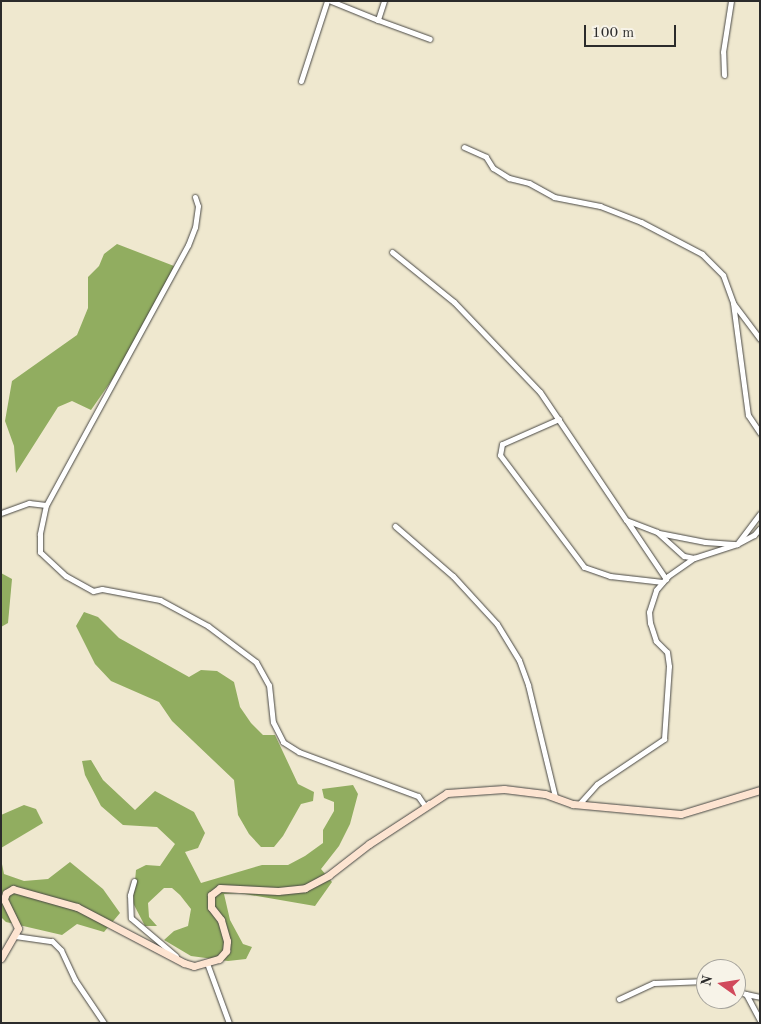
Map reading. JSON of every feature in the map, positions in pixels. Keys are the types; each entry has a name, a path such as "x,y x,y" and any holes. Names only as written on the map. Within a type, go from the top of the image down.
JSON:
{"street":[{"path":"301,81 329,1 430,39"},
{"path":"378,20 384,1"},
{"path":"724,75 723,52 731,1"},
{"path":"464,148 486,157 493,168 509,178 529,183 554,197 600,206 641,222 702,254 723,275 733,303 748,415 760,432"},
{"path":"195,197 198,206 195,227 181,260 46,505 40,552 66,576 93,590 102,589 160,600 208,626 256,662 269,685 273,722 283,742 299,752 418,796 425,806 447,793 504,789 580,803 680,814 760,790"},
{"path":"392,252 454,302 540,392 560,419 664,581"},
{"path":"733,303 760,338"},
{"path":"560,419 502,444 500,455 584,567 610,576 664,581"},
{"path":"1,514 29,502 46,505"},
{"path":"737,544 760,514"},
{"path":"626,520 657,532 705,542 737,544"},
{"path":"395,526 453,576 497,624 519,660 528,685 555,797"},
{"path":"580,803 597,784 664,739 668,652 656,641 650,612 656,590 664,581 694,558 737,544 754,535 760,528"},
{"path":"657,532 684,556 694,558"},
{"path":"1,958 18,928 4,899 6,893 12,889 78,907 184,963 194,966 219,959 226,951 227,941 221,920 211,907 211,895 220,888 278,891 305,888 329,875 434,801"},
{"path":"134,882 130,895 132,918 184,963"},
{"path":"15,936 52,941 61,950 75,980 104,1023"},
{"path":"207,963 229,1023"},
{"path":"620,999 654,983 696,981"},
{"path":"746,994 760,997"},
{"path":"746,994 760,1020"}],"green space":[{"path":"117,244 174,266 169,279 121,367 91,410 72,401 58,407 16,473 14,446 5,421 12,381 77,335 88,308 88,277 99,266 104,254"},
{"path":"1,573 12,579 8,623 1,627"},
{"path":"84,612 98,617 119,638 189,677 201,670 217,671 234,682 240,707 251,723 263,735 275,735 298,784 314,792 313,801 301,804 283,836 274,847 261,847 249,834 238,815 234,780 172,721 159,702 111,681 95,664 76,626"},
{"path":"91,760 103,780 135,810 155,791 194,812 205,833 198,848 185,852 201,883 262,865 288,865 305,856 323,843 323,830 334,811 334,802 324,798 322,789 353,785 358,794 350,824 339,846 321,869 332,882 315,906 239,893 224,894 230,920 243,944 252,947 246,959 228,961 191,956 164,940 174,931 188,926 191,909 180,895 172,888 164,888 148,903 149,917 157,926 145,926 133,903 136,870 146,865 160,866 175,844 157,827 123,825 101,806 85,775 82,761"},
{"path":"24,805 36,809 43,823 1,848 1,815"},
{"path":"1,859 4,874 24,881 48,879 70,862 103,889 120,913 104,932 77,924 62,935 6,922 1,917"}]}
